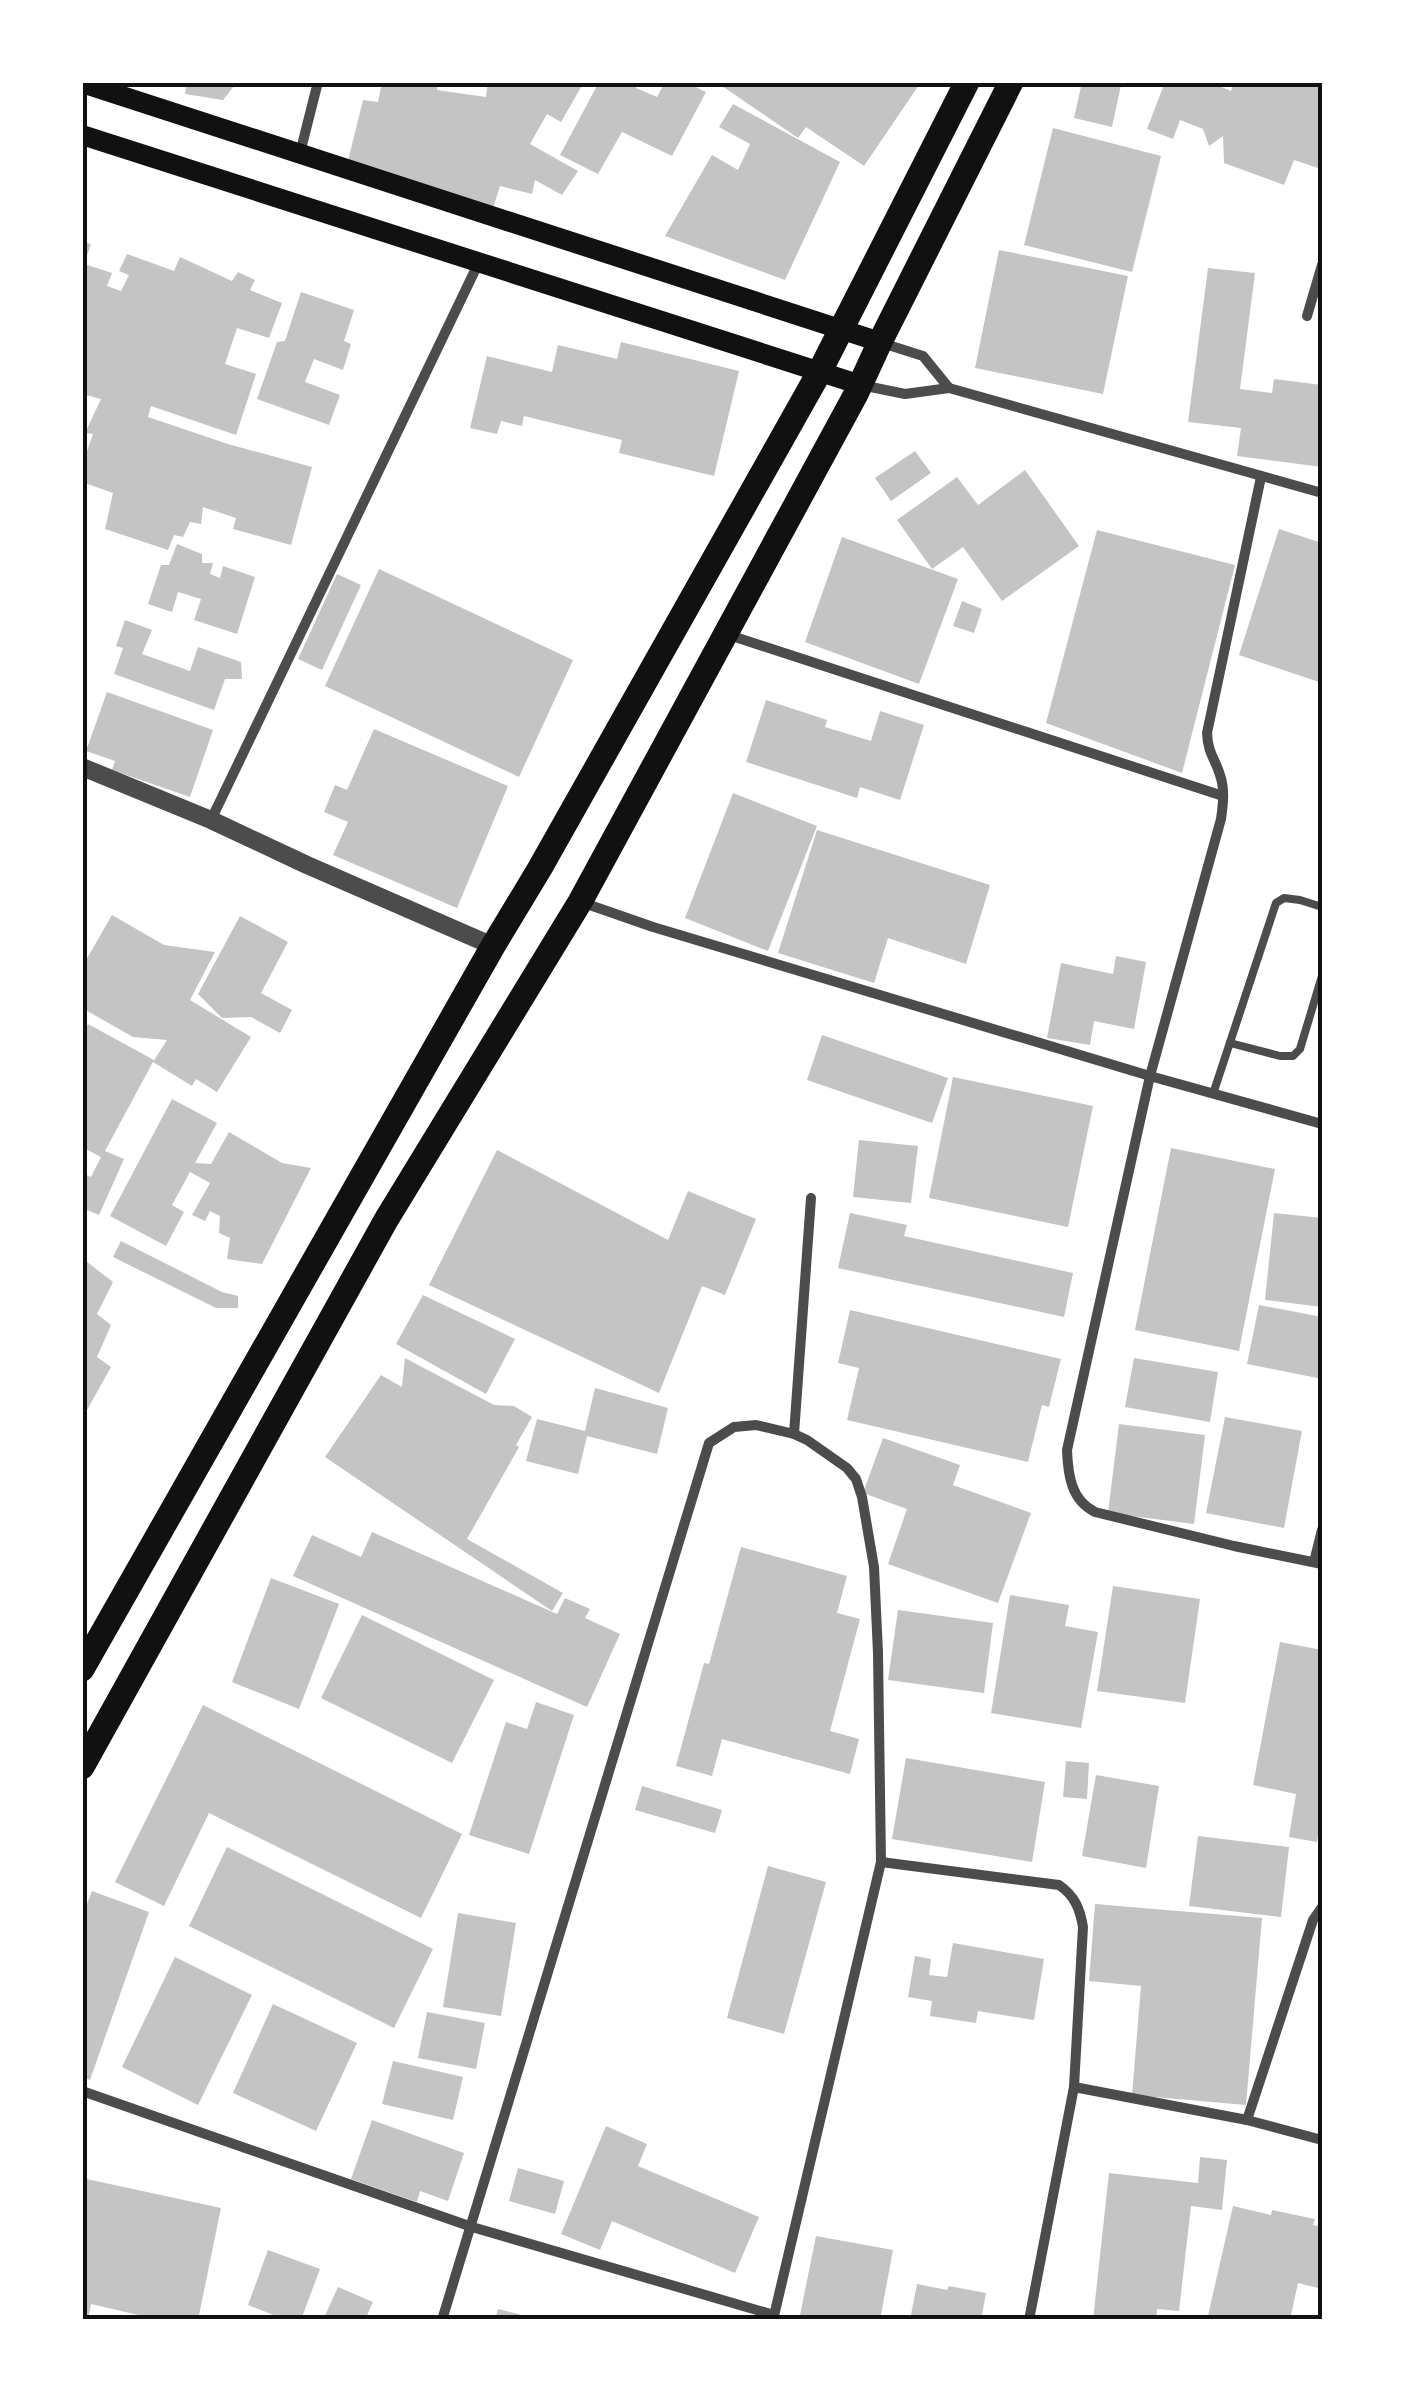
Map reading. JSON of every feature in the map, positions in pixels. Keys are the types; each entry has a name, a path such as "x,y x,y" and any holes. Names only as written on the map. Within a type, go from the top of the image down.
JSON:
{"main road":[{"path":"82,1669 820,371 967,82"},
{"path":"82,1767 386,1220 580,902 861,384 1011,82"},
{"path":"82,83 880,342"},
{"path":"82,136 861,384"}],"street":[{"path":"300,154 318,82"},
{"path":"211,820 480,262"},
{"path":"1307,316 1322,265"},
{"path":"880,342 923,356 949,388"},
{"path":"861,384 905,394 949,388 1322,493"},
{"path":"1261,477 1207,733 1210,755 1220,774 1221,820 1150,1076 1068,1450 1070,1484 1085,1508 1095,1512 1318,1563 1322,1530"},
{"path":"726,634 1223,796"},
{"path":"82,767 493,946"},
{"path":"580,902 1150,1076 1322,1124"},
{"path":"794,1434 811,1198"},
{"path":"82,2091 472,2227 773,2317 881,1862 874,1568 856,1479 825,1451 794,1434 756,1424 734,1427 710,1444 472,2227 442,2320"},
{"path":"881,1862 1059,1885 1069,1892 1080,1910 1083,1928 1074,2087 1029,2320"},
{"path":"1248,2120 1313,1920 1322,1907"},
{"path":"1074,2087 1248,2120 1322,2140"}],"lane":[{"path":"1213,1094 1276,903 1284,898 1322,906"},
{"path":"1230,1043 1293,1056 1300,1050 1322,976"}],"building":[{"path":"187,82 237,82 223,100 185,94"},
{"path":"382,82 438,82 437,90 486,97 488,82 522,87 524,82 584,82 561,122 547,114 530,144 578,171 562,195 535,180 532,194 500,186 492,211 347,165 363,100 378,102"},
{"path":"599,82 639,82 636,88 657,97 665,82 686,82 706,92 672,156 622,132 598,174 560,155"},
{"path":"725,82 921,82 864,166 806,127 798,138 722,86"},
{"path":"1082,82 1121,85 1112,127 1074,118"},
{"path":"1165,82 1218,82 1231,91 1234,82 1322,85 1321,169 1294,160 1284,185 1224,163 1223,136 1209,146 1203,129 1180,120 1173,139 1147,129"},
{"path":"733,104 840,162 785,280 665,236 712,155 738,170 750,144 719,127"},
{"path":"1053,128 1161,156 1132,272 1024,245"},
{"path":"82,242 91,244 84,264 112,273 107,286 121,291 129,275 119,271 127,254 174,271 180,257 232,281 238,272 255,280 250,290 282,303 269,338 237,328 225,364 256,374 236,435 151,406 148,417 312,467 291,545 233,529 236,518 203,507 201,524 190,522 183,537 174,535 168,550 105,529 113,493 82,482 82,465 93,434 85,433 101,399 82,394"},
{"path":"999,250 1128,276 1103,394 975,368"},
{"path":"1208,268 1255,273 1240,389 1272,393 1274,379 1322,385 1322,467 1237,456 1241,428 1188,422"},
{"path":"301,292 354,310 344,341 351,344 343,370 314,359 305,382 340,395 329,425 257,399 277,342 285,341"},
{"path":"621,342 739,371 714,476 619,453 622,440 524,416 522,426 501,421 497,434 470,428 487,356 552,372 558,345 617,359"},
{"path":"915,451 931,473 891,501 875,478"},
{"path":"1025,470 1079,546 1002,601 963,547 932,569 897,520 957,477 978,505"},
{"path":"1279,529 1322,543 1322,683 1239,655"},
{"path":"1097,530 1235,565 1182,773 1046,723"},
{"path":"842,537 958,579 919,684 805,642"},
{"path":"177,544 202,554 202,563 213,563 210,574 220,578 223,566 255,577 237,634 194,620 201,599 178,592 172,612 148,604 161,565 169,565"},
{"path":"379,569 573,660 519,777 325,686"},
{"path":"337,574 361,585 322,670 298,659"},
{"path":"962,601 982,609 974,633 953,626"},
{"path":"125,620 152,630 142,654 190,671 198,647 241,662 242,679 225,679 214,710 114,674 123,648 116,646"},
{"path":"107,692 213,730 190,797 112,770 115,761 86,751"},
{"path":"766,700 827,720 825,727 871,741 880,711 924,725 900,800 860,787 857,798 746,762"},
{"path":"374,729 508,786 457,908 333,855 348,822 324,812 335,785 347,790"},
{"path":"733,793 817,826 768,951 685,918"},
{"path":"817,830 990,885 966,964 888,938 874,983 778,953"},
{"path":"112,915 164,945 215,952 190,1000 251,1037 217,1092 196,1079 192,1086 153,1062 167,1040 133,1037 82,1008 82,967"},
{"path":"240,916 288,942 261,993 292,1010 280,1033 251,1017 222,1018 198,994"},
{"path":"1116,956 1146,962 1134,1029 1094,1021 1090,1045 1047,1038 1061,963 1113,974"},
{"path":"88,1024 154,1060 105,1151 124,1159 99,1215 82,1208 82,1173 91,1177 101,1157 82,1147 82,1035"},
{"path":"822,1035 948,1078 932,1123 807,1080"},
{"path":"953,1077 1093,1106 1068,1227 929,1198"},
{"path":"172,1099 217,1123 195,1163 211,1164 229,1132 282,1163 311,1168 262,1264 227,1259 230,1238 219,1233 220,1216 210,1211 205,1221 192,1215 210,1183 190,1172 172,1205 184,1212 166,1246 110,1216"},
{"path":"859,1140 918,1146 911,1203 853,1197"},
{"path":"1171,1148 1275,1169 1239,1351 1135,1330"},
{"path":"497,1150 668,1240 688,1191 756,1219 725,1295 702,1286 659,1393 429,1285"},
{"path":"850,1213 907,1225 904,1236 1073,1273 1064,1317 838,1268"},
{"path":"1274,1213 1322,1218 1322,1307 1265,1300"},
{"path":"121,1241 222,1292 238,1296 238,1308 216,1308 113,1257"},
{"path":"82,1258 113,1282 97,1314 111,1325 97,1357 111,1367 82,1419"},
{"path":"423,1295 515,1339 486,1394 396,1344"},
{"path":"1259,1305 1322,1317 1322,1379 1247,1364"},
{"path":"850,1310 1061,1359 1049,1407 1042,1405 1028,1462 847,1420 859,1368 838,1363"},
{"path":"405,1358 494,1405 514,1406 532,1417 467,1539 563,1593 552,1611 325,1457 381,1375 402,1387"},
{"path":"1134,1358 1218,1372 1210,1422 1125,1407"},
{"path":"595,1388 668,1408 657,1454 587,1436 578,1474 526,1461 537,1419 585,1431"},
{"path":"1225,1417 1302,1431 1284,1528 1206,1513"},
{"path":"1119,1424 1205,1435 1194,1524 1108,1513"},
{"path":"883,1438 960,1465 953,1485 1031,1513 998,1603 888,1564 907,1509 863,1493"},
{"path":"372,1532 557,1614 565,1598 590,1609 585,1618 620,1634 587,1707 293,1576 312,1535 361,1557"},
{"path":"741,1547 847,1576 837,1613 860,1619 830,1731 859,1739 850,1774 722,1739 712,1776 676,1766"},
{"path":"271,1578 339,1604 299,1709 232,1682"},
{"path":"1113,1586 1200,1599 1185,1703 1097,1691"},
{"path":"1010,1595 1069,1605 1065,1626 1098,1632 1081,1728 991,1713"},
{"path":"898,1610 993,1623 984,1693 888,1680"},
{"path":"362,1615 494,1680 452,1763 321,1698"},
{"path":"1280,1642 1322,1650 1322,1810 1317,1842 1289,1837 1296,1794 1253,1785"},
{"path":"536,1702 574,1715 529,1854 469,1835 506,1722 527,1729"},
{"path":"203,1705 462,1834 421,1918 209,1813 164,1906 115,1882"},
{"path":"906,1758 1045,1782 1032,1862 892,1839"},
{"path":"1066,1761 1089,1763 1087,1799 1063,1797"},
{"path":"1096,1775 1159,1786 1146,1868 1082,1856"},
{"path":"642,1786 722,1810 715,1833 635,1810"},
{"path":"1198,1836 1289,1847 1281,1917 1189,1906"},
{"path":"227,1847 433,1949 394,2028 189,1926"},
{"path":"768,1866 826,1882 784,2034 727,2018"},
{"path":"92,1891 149,1912 90,2080 82,2077 82,1917"},
{"path":"1095,1904 1262,1918 1246,2105 1132,2095 1141,1986 1089,1981"},
{"path":"458,1913 516,1923 501,2016 443,2007"},
{"path":"953,1943 1044,1959 1034,2020 978,2011 976,2023 930,2016 932,2001 908,1997 915,1956 931,1959 929,1975 947,1977"},
{"path":"175,1957 252,1995 198,2105 122,2067"},
{"path":"273,2004 357,2043 316,2131 233,2093"},
{"path":"427,2012 485,2023 476,2069 418,2058"},
{"path":"393,2061 463,2077 453,2120 382,2104"},
{"path":"372,2120 464,2153 448,2201 420,2191 417,2202 351,2179"},
{"path":"606,2126 647,2144 638,2166 759,2217 735,2273 612,2221 600,2250 561,2234"},
{"path":"1200,2157 1227,2160 1222,2210 1191,2206 1179,2311 1157,2309 1156,2320 1093,2320 1109,2173 1198,2183"},
{"path":"518,2168 564,2181 555,2214 509,2201"},
{"path":"82,2178 221,2208 198,2320 160,2320 91,2304 88,2320 82,2320"},
{"path":"1233,2206 1315,2219 1313,2225 1322,2227 1322,2289 1298,2283 1290,2320 1207,2320"},
{"path":"816,2236 893,2250 880,2320 799,2320"},
{"path":"268,2250 320,2269 301,2320 286,2320 248,2305"},
{"path":"917,2284 986,2293 981,2320 910,2320"},
{"path":"338,2287 373,2302 365,2320 323,2320"},
{"path":"498,2309 534,2318 534,2320 495,2320"}]}
